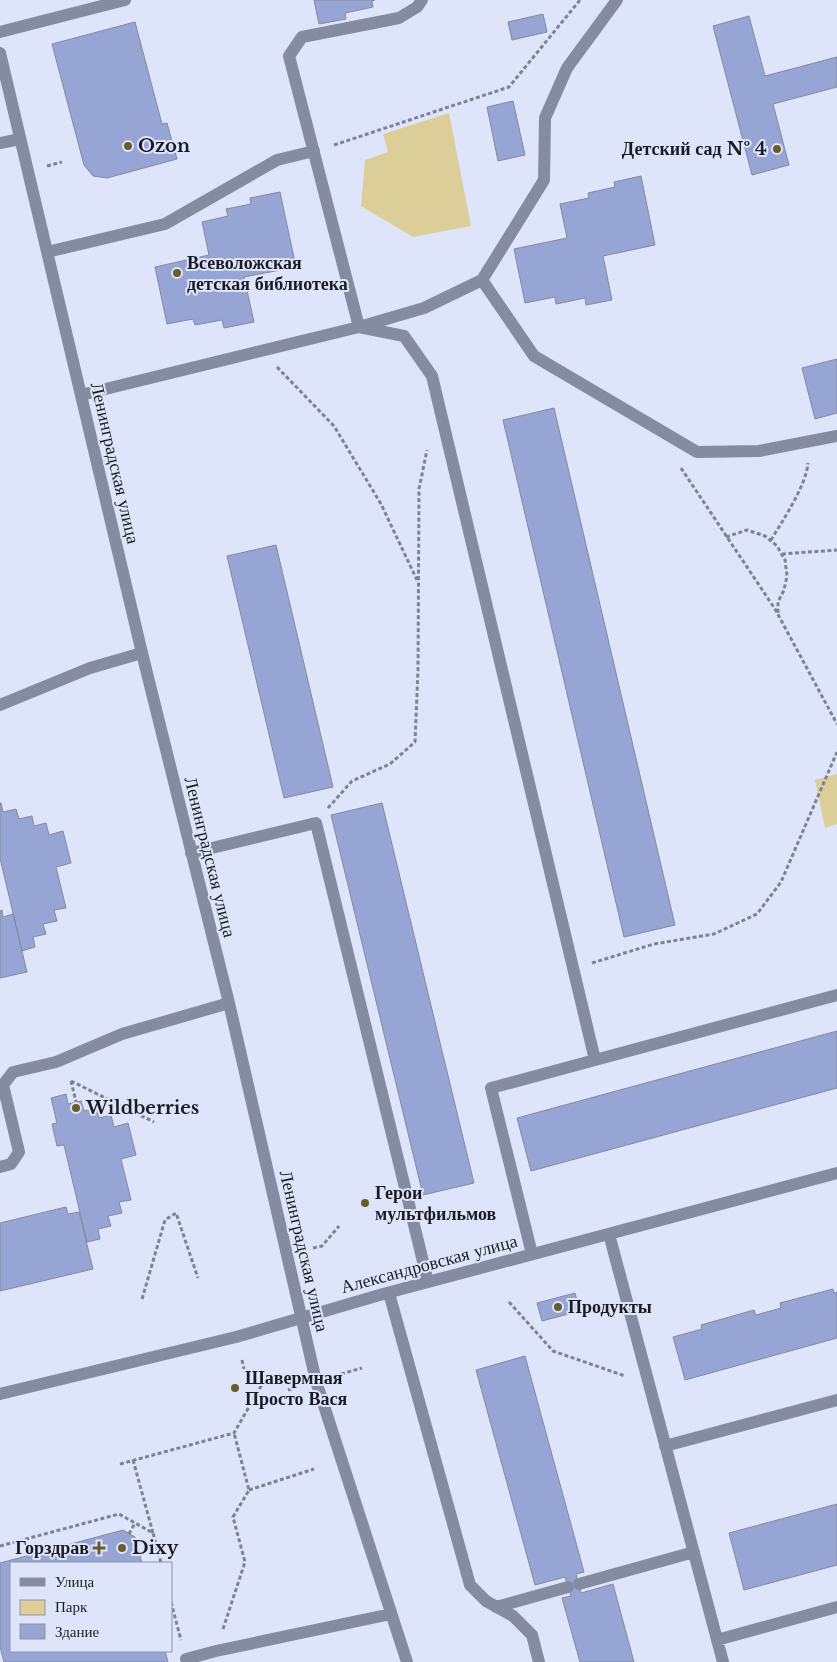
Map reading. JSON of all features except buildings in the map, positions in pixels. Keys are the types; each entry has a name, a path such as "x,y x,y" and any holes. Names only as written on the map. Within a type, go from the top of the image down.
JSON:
{"street":[{"path":"0,32 126,0"},
{"path":"359,327 289,56 302,37 399,18 417,7 422,0"},
{"path":"81,395 359,327 424,308 482,280 544,180 545,118 567,68 617,0"},
{"name":"Ленинградская улица","path":"0,53 142,653 229,1003 316,1381 407,1662"},
{"path":"0,143 20,139"},
{"path":"47,252 165,224 277,160 314,151"},
{"path":"482,280 534,356 697,452 759,450 837,436"},
{"path":"359,327 404,336 432,376 595,1060"},
{"path":"0,705 90,668 142,653"},
{"path":"191,853 316,823 428,1282"},
{"path":"532,1254 491,1088 837,995"},
{"path":"0,1166 11,1164 19,1152 4,1085 13,1072 56,1062 122,1034 229,1003"},
{"name":"Александровская улица","path":"0,1394 236,1337 428,1282 837,1173"},
{"path":"609,1234 723,1662"},
{"path":"389,1293 470,1585 486,1601 513,1616 532,1635 540,1662"},
{"path":"665,1446 837,1400"},
{"path":"496,1607 694,1552"},
{"path":"717,1640 837,1607"},
{"path":"186,1659 391,1614"}],"path":[{"path":"314,151 509,87 580,0"},
{"path":"46,166 62,162"},
{"path":"262,351 334,426 381,504 418,582"},
{"path":"771,540 794,500 807,469 809,442"},
{"path":"316,823 352,781 390,764 415,742 418,670 419,489 428,444"},
{"path":"681,468 778,616 837,724"},
{"path":"726,537 748,530 766,536 777,546 785,560 787,576 784,590 778,602 778,616"},
{"path":"782,554 837,550"},
{"path":"574,969 654,944 714,934 757,914 781,882 837,752"},
{"path":"71,1081 154,1122"},
{"path":"142,1299 165,1220 176,1214 198,1278"},
{"path":"313,1248 322,1246 340,1226"},
{"path":"510,1302 553,1351 649,1384"},
{"path":"242,1360 244,1369"},
{"path":"342,1374 362,1368"},
{"path":"249,1490 234,1434 270,1372"},
{"path":"288,1390 297,1387"},
{"path":"120,1464 234,1434"},
{"path":"133,1460 161,1562"},
{"path":"216,1651 245,1562 233,1517 249,1490 314,1468"},
{"path":"0,1546 120,1514 153,1533"},
{"path":"129,1534 135,1523"},
{"path":"172,1606 186,1659"}],"green space":[{"path":"449,113 471,226 413,237 361,206 365,160 388,152 383,134"},
{"path":"837,774 837,824 825,828 815,780"}],"place":[{"name":"Ozon","path":"128,146"},
{"name":"Детский сад № 4","path":"777,149"},
{"name":"Всеволожская детская библиотека","path":"177,273"},
{"name":"Wildberries","path":"76,1108"},
{"name":"Герои мультфильмов","path":"365,1203"},
{"name":"Продукты","path":"558,1307"},
{"name":"Шавермная Просто Вася","path":"235,1388"},
{"name":"Горздрав","path":"99,1548"},
{"name":"Dixy","path":"122,1548"}]}
